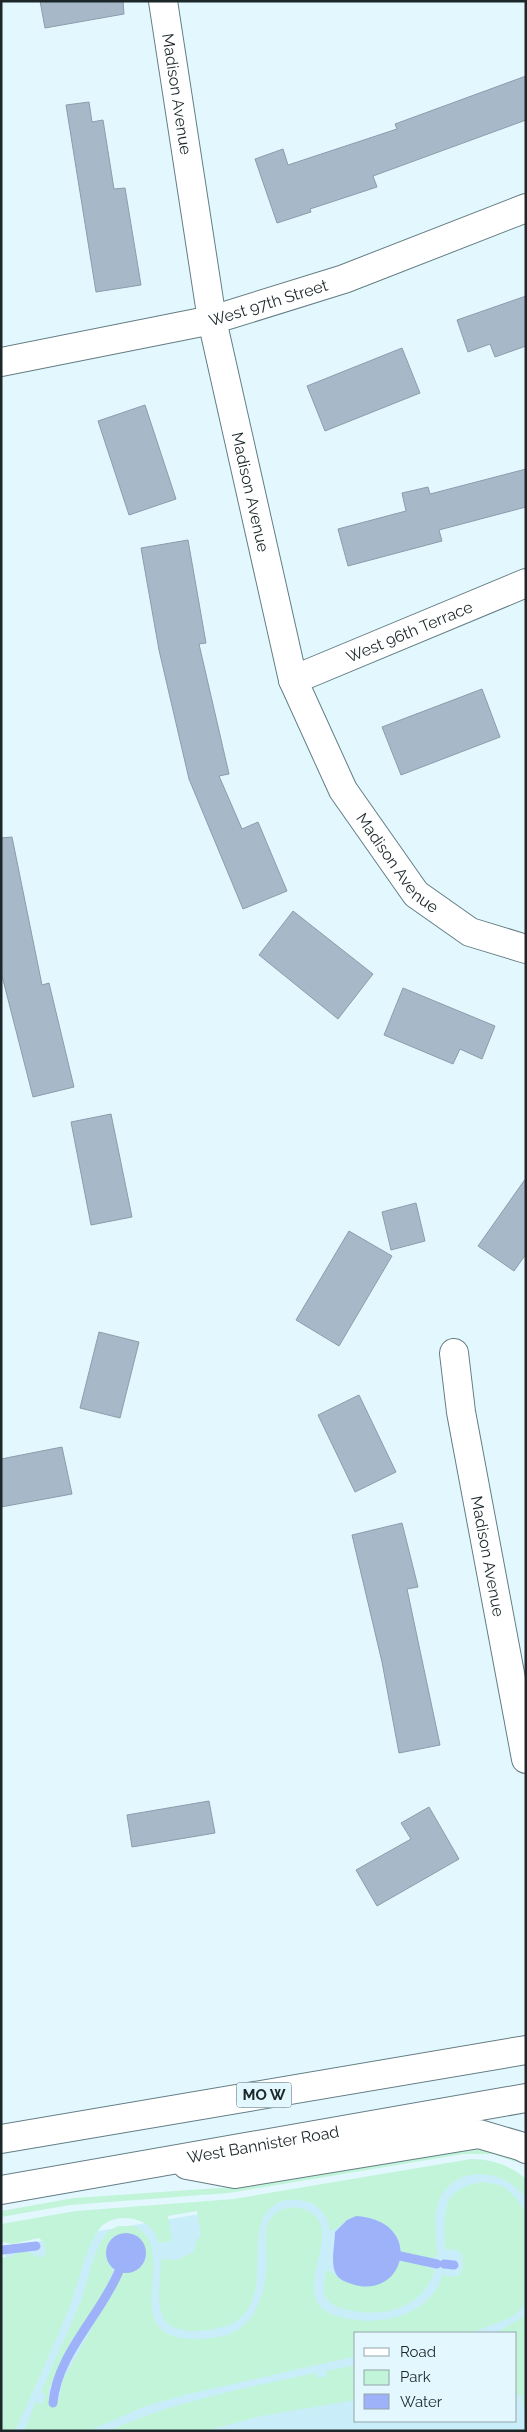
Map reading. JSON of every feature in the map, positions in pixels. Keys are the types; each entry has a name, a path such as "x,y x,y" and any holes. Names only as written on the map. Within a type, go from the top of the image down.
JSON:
{"street":[{"name":"Madison Avenue","path":"163,1 212,320 293,680 343,790 416,894 470,932 526,949"},
{"name":"West 97th Street","path":"1,362 212,320 344,279 526,208"},
{"name":"West 96th Terrace","path":"293,680 526,582"},
{"name":"Madison Avenue","path":"454,1353 461,1412 526,1759"},
{"name":"MO W","path":"1,2139 526,2050"},
{"name":"West Bannister Road","path":"1,2190 171,2162 526,2098"},
{"path":"171,2162 235,2174 479,2134 526,2149"}],"shaded area":[{"path":"486,2172 513,2183 526,2194 526,2431 1,2431 9,2277 4,2247 288,2199"}],"green space":[{"path":"472,2147 489,2147 519,2158 516,2162 493,2154 463,2154 229,2193 70,2205 1,2217 1,2211 74,2198 233,2187"},
{"path":"471,2159 486,2160 500,2164 520,2174 526,2179 526,2198 517,2188 493,2176 481,2174 456,2180 446,2189 439,2201 435,2221 437,2256 430,2259 401,2251 400,2242 396,2234 382,2222 364,2217 355,2218 330,2231 328,2220 324,2214 310,2202 287,2200 273,2206 264,2216 260,2230 257,2280 254,2295 248,2309 235,2322 209,2330 187,2331 169,2325 164,2319 160,2305 161,2259 177,2260 194,2252 197,2238 201,2237 197,2211 168,2216 172,2241 158,2243 152,2229 147,2224 130,2218 119,2218 109,2221 101,2227 91,2243 69,2308 15,2431 1,2431 1,2257 9,2258 22,2252 42,2258 46,2253 44,2242 39,2238 12,2244 4,2242 1,2244 1,2224 76,2211 234,2199"},
{"path":"483,2182 503,2186 515,2197 526,2212 526,2305 512,2317 474,2332 354,2332 354,2356 184,2395 143,2407 89,2431 24,2431 36,2402 42,2404 46,2395 41,2392 82,2299 95,2254 103,2238 110,2230 118,2226 134,2226 146,2236 152,2250 153,2314 159,2326 177,2337 213,2338 231,2333 241,2327 256,2310 264,2288 267,2264 267,2226 272,2216 287,2208 304,2209 316,2217 321,2227 322,2239 314,2281 314,2294 319,2305 329,2313 342,2317 364,2321 378,2320 406,2314 418,2307 429,2298 443,2274 448,2277 460,2275 463,2267 462,2255 457,2250 445,2249 445,2214 451,2197 458,2190 468,2185","holes":["147,2257 140,2268 123,2272 63,2380 59,2400 53,2403 48,2391 87,2318 105,2291 113,2270 108,2262"]},
{"path":"399,2261 417,2263 435,2270 429,2283 421,2293 401,2307 389,2311 363,2312 336,2306 330,2303 326,2297 324,2287 326,2270 342,2280 353,2284 370,2285 384,2281 390,2276"},
{"path":"526,2315 526,2418 521,2394 517,2395 517,2332 498,2332"},
{"path":"354,2365 354,2400 261,2416 206,2431 108,2431 184,2403 316,2373 317,2378 327,2376 326,2371"}],"water":[{"path":"356,2216 378,2221 393,2231 400,2244 400,2259 395,2272 385,2282 370,2286 352,2284 345,2282 337,2276 334,2270 335,2232 347,2220"},
{"path":"130,2233 137,2236 143,2242 146,2253 145,2261 137,2270 130,2273 122,2273 115,2270 107,2261 106,2249 109,2242 118,2234"}],"building":[{"path":"40,1 123,1 124,14 45,28"},
{"path":"526,76 526,120 373,176 377,187 310,209 311,212 277,223 255,159 283,149 288,165 397,129 395,124"},
{"path":"89,102 92,122 103,120 114,189 125,188 141,285 96,292 66,105"},
{"path":"526,296 526,346 495,357 490,344 468,352 457,320"},
{"path":"402,348 420,393 325,431 307,386"},
{"path":"145,405 176,499 129,515 98,421"},
{"path":"526,469 526,507 439,530 442,541 348,566 338,529 406,511 402,493 428,487 430,494"},
{"path":"188,540 206,643 199,644 229,774 219,776 242,829 258,822 287,891 243,909 189,779 159,650 141,548"},
{"path":"482,689 500,737 401,775 382,727"},
{"path":"12,837 42,985 49,983 74,1087 33,1097 1,972 1,838"},
{"path":"293,911 373,974 338,1019 259,955"},
{"path":"403,988 495,1026 482,1059 460,1049 453,1064 384,1035"},
{"path":"111,1114 132,1217 91,1225 71,1122"},
{"path":"526,1178 526,1254 514,1271 478,1246"},
{"path":"416,1203 425,1241 391,1250 382,1212"},
{"path":"349,1231 392,1256 339,1346 296,1320"},
{"path":"99,1332 139,1342 120,1418 80,1408"},
{"path":"359,1395 396,1472 355,1492 318,1415"},
{"path":"62,1447 72,1494 1,1507 1,1459"},
{"path":"402,1523 418,1587 407,1589 440,1745 399,1753 382,1662 352,1535"},
{"path":"209,1801 215,1833 132,1847 127,1815"},
{"path":"429,1807 459,1859 377,1906 356,1870 411,1839 401,1823"}],"waterway":[{"path":"3,2250 36,2246"},
{"path":"391,2254 437,2264"},
{"path":"444,2264 454,2265"},
{"path":"53,2403 56,2385 62,2368 102,2303 119,2271"}]}
